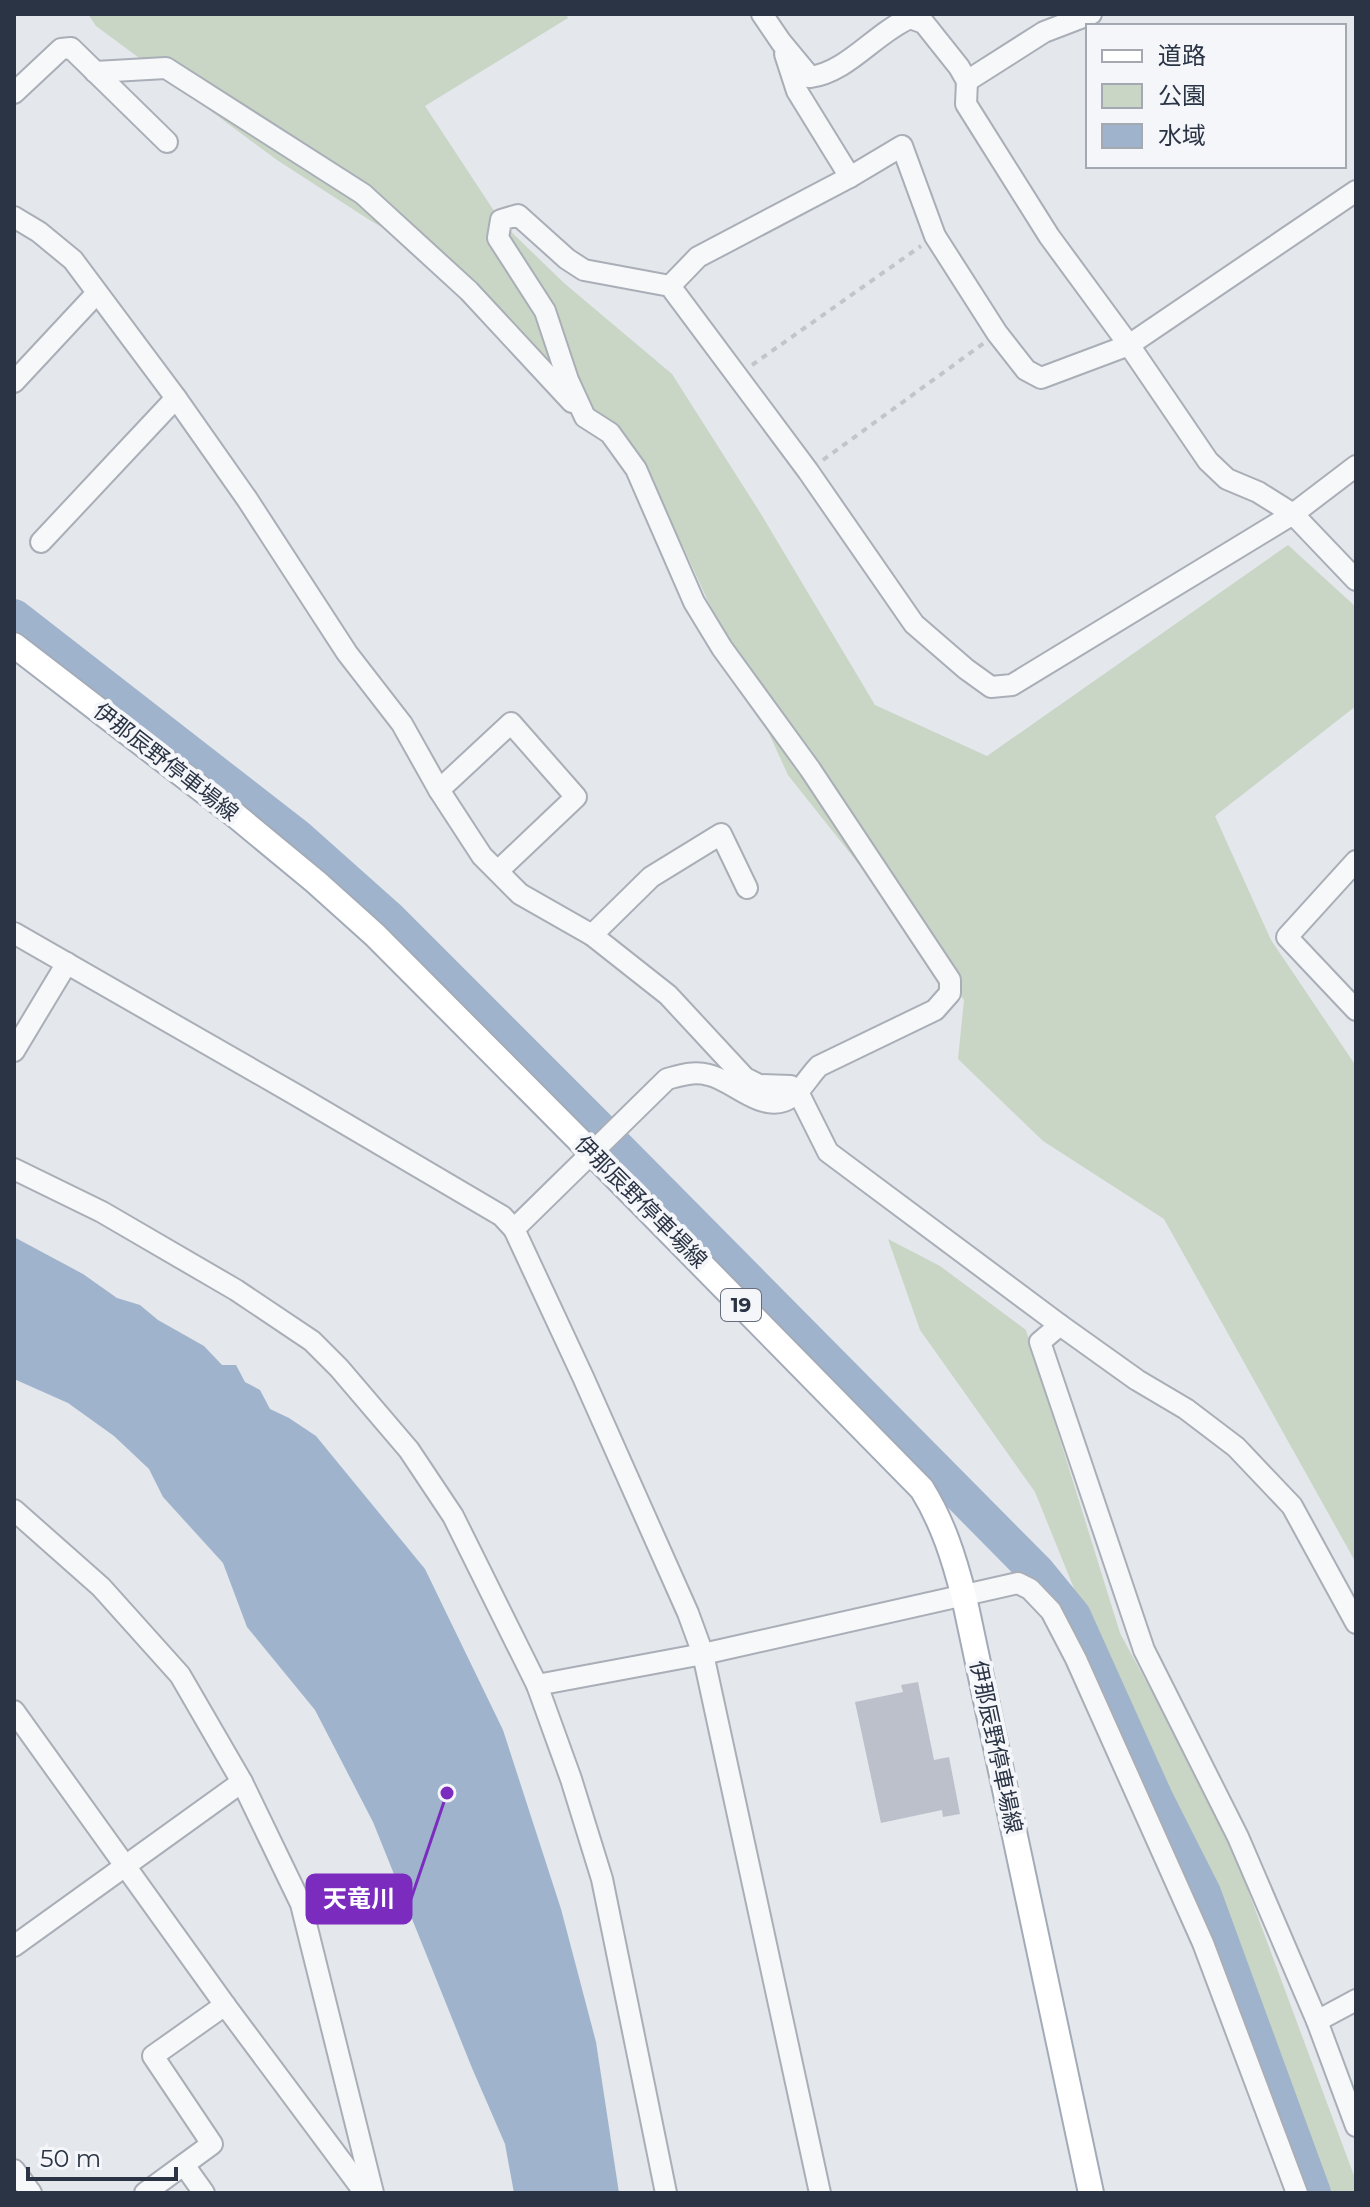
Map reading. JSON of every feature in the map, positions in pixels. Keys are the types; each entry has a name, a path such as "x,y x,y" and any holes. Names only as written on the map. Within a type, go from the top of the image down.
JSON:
{"main road":[{"name":"伊那辰野停車場線","path":"14,645 235,815 375,935 922,1489 937,1513 953,1551 1091,2193"}],"street":[{"path":"762,14 810,77 827,75 897,23 910,18 924,23 959,67 967,81 966,104 1049,236 1129,345 1208,461 1227,479 1258,492 1293,514 1356,580"},
{"path":"967,81 1044,32 1091,14"},
{"path":"781,42 797,91 850,177"},
{"path":"14,93 61,49 71,48 167,142"},
{"path":"95,72 166,68 363,194 469,291 585,417 610,433 636,469 694,602 722,648 810,769 950,980 950,993 935,1010 819,1066 798,1092 785,1101 773,1102 748,1096 713,1076 692,1072 667,1079 514,1229"},
{"path":"670,286 698,257 902,146 935,236 997,333 1026,370 1041,378 1129,345 1356,191"},
{"path":"585,417 568,380 545,311 498,238 501,220 518,215 567,259 584,270 670,286 808,471 914,624 991,687 1012,685 1293,514 1356,466"},
{"path":"14,217 39,232 73,260 176,398 247,499 347,653 402,724 439,790 482,856 520,894 592,935 668,995 745,1078 759,1085 791,1086 798,1092 828,1152 1060,1325 1137,1380 1186,1409 1236,1447 1292,1506 1356,1623"},
{"path":"14,382 97,293"},
{"path":"41,542 176,398"},
{"path":"439,790 511,723 576,797 498,871"},
{"path":"592,935 651,877 721,834 747,888"},
{"path":"1356,861 1287,937 1356,1010"},
{"path":"14,933 502,1216 514,1229 688,1613 703,1654 820,2193"},
{"path":"14,1051 67,963"},
{"path":"14,1169 102,1212 236,1290 312,1341 409,1450 453,1516 537,1685 571,1779 602,1879 666,2193"},
{"path":"1060,1325 1040,1342 1144,1650 1238,1837 1317,2021 1356,2126"},
{"path":"14,1510 101,1587 180,1675 242,1782 301,1904 373,2193"},
{"path":"537,1685 703,1654 1018,1583 1030,1589 1051,1611 1076,1659 1203,1943 1295,2193"},
{"path":"14,1711 225,2005 365,2193"},
{"path":"14,1946 242,1782"},
{"path":"1317,2021 1356,2000"},
{"path":"145,2193 212,2144 153,2056 225,2005"},
{"path":"184,2165 204,2193"},
{"path":"14,2170 31,2193"}],"path":[{"path":"737,376 935,236"},
{"path":"808,471 997,333"}],"green space":[{"path":"88,14 566,14 568,18 425,106 502,223 564,283 672,374 761,514 875,705 987,756 1288,545 1356,607 1356,706 1215,816 1271,940 1356,1066 1356,1563 1164,1219 1043,1141 958,1059 964,1000 788,775 673,525 458,270 371,221 277,160 96,26"},
{"path":"888,1239 940,1266 1026,1330 1120,1633 1224,1826 1356,2181 1356,2193 1323,2193 1214,1896 1126,1717 1035,1492 920,1330"}],"water":[{"path":"14,1237 83,1274 117,1298 140,1305 158,1320 204,1346 222,1365 236,1365 245,1382 260,1390 270,1409 316,1436 425,1569 503,1730 561,1909 596,2042 619,2193 514,2193 505,2144 373,1822 315,1710 247,1627 223,1563 163,1497 149,1469 114,1436 68,1403 14,1379"}],"building":[{"path":"918,1682 934,1760 949,1757 960,1814 943,1817 942,1810 881,1823 855,1702 903,1692 901,1685"}],"waterway":[{"path":"14,617 297,837 389,919 603,1133"},
{"path":"612,1143 1037,1572 1073,1616 1155,1798 1203,1893 1313,2193"}],"place":[{"name":"天竜川","path":"447,1793"}]}
